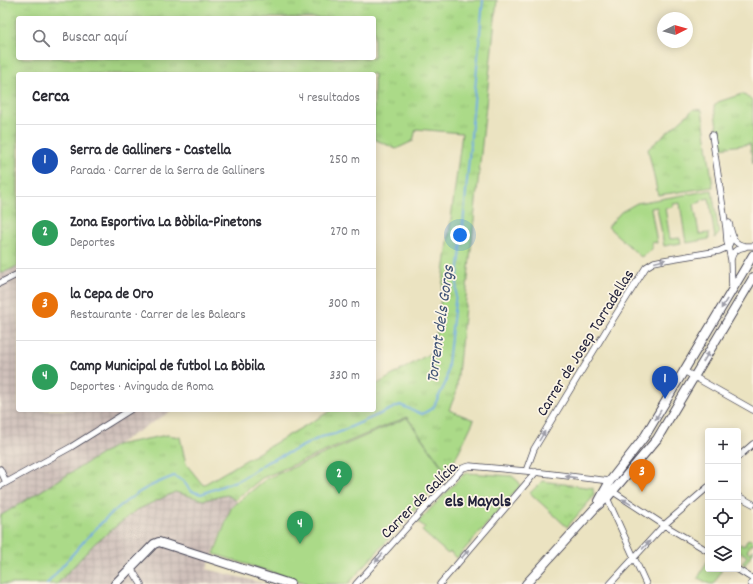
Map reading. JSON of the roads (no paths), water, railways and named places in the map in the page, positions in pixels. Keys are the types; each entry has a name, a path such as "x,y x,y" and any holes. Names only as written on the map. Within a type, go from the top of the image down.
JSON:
{"street":[{"path":"712,135 731,260 732,290"},
{"path":"723,206 732,238 738,244 745,247"},
{"path":"719,252 728,247 732,238"},
{"path":"731,260 732,254 735,251 740,248 753,246"},
{"path":"719,252 725,254 731,260"},
{"name":"Carrer de Josep Tarradellas","path":"526,471 534,449 646,267 654,262 719,252"},
{"path":"596,507 610,481 645,436 753,255"},
{"path":"0,283 16,275"},
{"path":"526,584 596,507 609,495 657,439 753,278"},
{"path":"684,371 753,410"},
{"path":"0,486 71,447 124,412"},
{"path":"741,454 753,444"},
{"path":"630,455 632,460 637,461"},
{"name":"Carrer de Galícia","path":"356,584 463,468 470,466 610,481"},
{"path":"0,469 6,482"},
{"path":"440,584 536,472"},
{"path":"610,481 613,483 609,495 611,505 646,584"},
{"path":"610,584 664,525 705,490"},
{"path":"609,495 705,549"},
{"path":"741,498 753,504"},
{"path":"115,584 154,544 159,542 290,584"},
{"path":"131,568 141,584"},
{"path":"741,572 753,579"}],"waterway":[{"name":"Torrent dels Gorgs","path":"47,584 101,523 125,502 146,488 174,476 183,481 191,491 201,494 241,479 267,462 321,437 335,434 400,405 422,414 433,408 446,382 461,248 483,0"}],"place":[{"name":"Serra de Galliners - Castella","path":"665,399"},
{"name":"la Cepa de Oro","path":"642,492"},
{"name":"Zona Esportiva La Bòbila-Pinetons","path":"339,494"},
{"name":"Camp Municipal de futbol La Bòbila","path":"300,544"}],"district":[{"name":"els Mayols","path":"478,500"}]}
